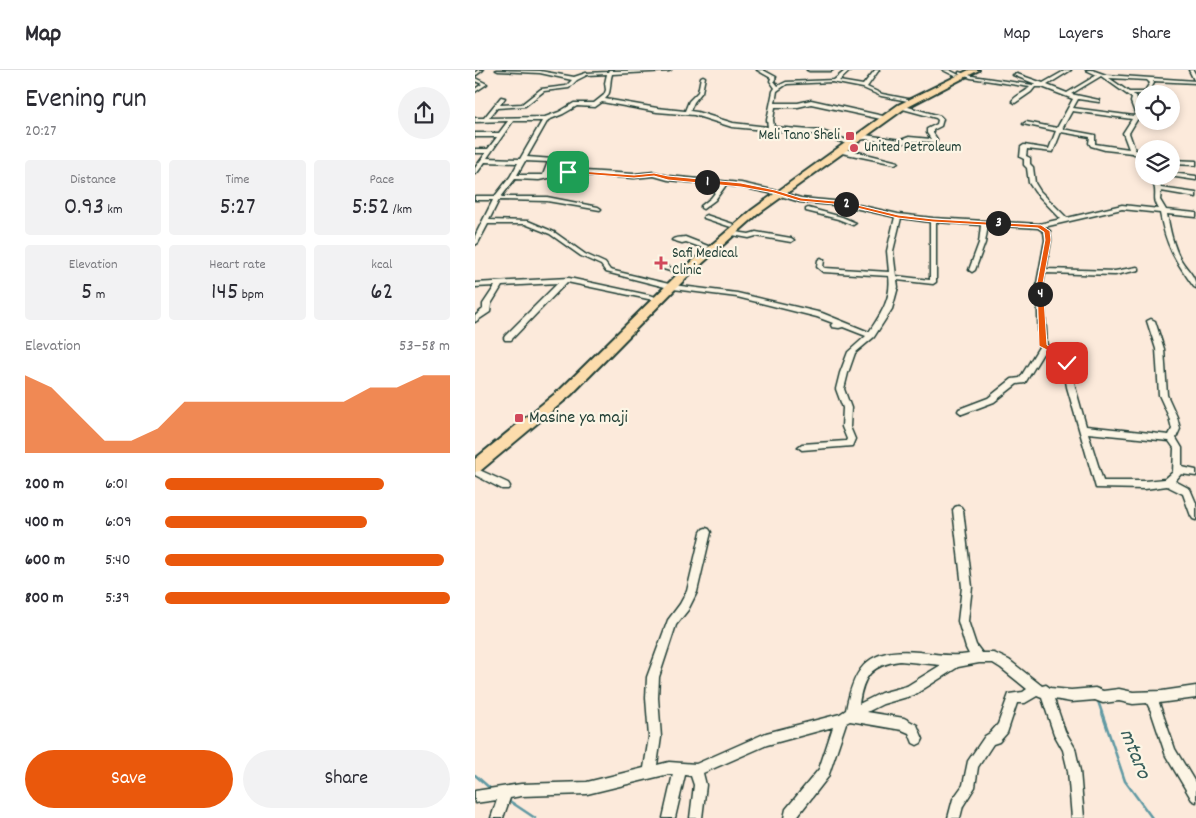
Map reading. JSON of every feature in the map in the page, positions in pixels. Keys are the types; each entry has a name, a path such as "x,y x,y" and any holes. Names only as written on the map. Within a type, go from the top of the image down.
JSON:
{"main road":[{"path":"778,193 839,151 881,117 906,100 966,73"},
{"path":"475,460 559,389 653,298 670,285 680,272 707,247 851,141 919,96 966,73"},
{"path":"475,467 567,392 670,285 730,229"}],"street":[{"path":"475,91 485,84 475,77 481,70"},
{"path":"497,70 545,71 575,79"},
{"path":"497,107 523,105 543,90 567,87 575,79 586,74 669,70"},
{"path":"683,70 689,70"},
{"path":"759,70 774,78 772,81 777,88 770,120 771,128"},
{"path":"809,70 831,70"},
{"path":"836,82 849,70"},
{"path":"864,87 877,70"},
{"path":"945,70 1002,82 1033,86 1043,85 1069,70"},
{"path":"1002,82 1025,70"},
{"path":"1088,70 1103,75 1147,79 1194,76"},
{"path":"1129,93 1147,93 1152,83 1138,70"},
{"path":"475,120 546,119 576,104 595,105 606,96 608,90 607,83 611,72"},
{"path":"1015,75 1075,97 1097,101"},
{"path":"1068,94 1103,75"},
{"path":"1103,75 1135,98"},
{"path":"686,113 692,100 701,89 703,76"},
{"path":"777,88 786,84 836,82 864,87 881,95 906,100"},
{"path":"1015,101 1029,92 1033,86"},
{"path":"1066,220 1038,192 1032,183 1027,158 1023,157 1025,147 1051,151 1059,130 1077,99 1075,97"},
{"path":"485,119 503,98"},
{"path":"601,100 709,117 732,125 822,134 851,141 865,137 901,142 909,139 934,141 935,139 930,133 930,129 939,125 941,120 938,117 901,108"},
{"path":"774,105 798,105 811,102 881,117"},
{"path":"1070,109 1098,114 1135,115"},
{"path":"475,172 512,119"},
{"path":"475,243 487,222 497,198 513,177 546,119"},
{"path":"1026,124 1093,136 1091,143 1096,147 1133,151 1127,132 1135,121"},
{"path":"475,135 501,135"},
{"path":"475,151 489,151"},
{"path":"839,151 895,162"},
{"path":"483,160 551,160 545,176"},
{"path":"1180,162 1196,163"},
{"path":"513,177 545,176 568,172 634,176 654,174 668,178 725,183 814,202 845,204 898,216 933,220 1039,226 1121,207 1196,215"},
{"path":"1180,176 1196,178"},
{"path":"703,207 713,199 725,183"},
{"path":"1157,185 1157,200 1163,210 1167,234 1178,260 1196,286"},
{"path":"1158,189 1196,195"},
{"path":"475,198 547,199 598,209"},
{"path":"840,218 845,204"},
{"path":"808,210 853,223"},
{"path":"802,447 849,444 851,439 846,427 847,408 840,388 843,373 852,352 871,335 888,309 893,287 890,251 898,216"},
{"path":"705,217 749,236 756,234 791,240"},
{"path":"821,260 820,267 823,270 893,276 933,282 933,220"},
{"path":"487,222 526,222 552,233 583,255 603,264 608,271 705,292 737,295 819,315 837,322 835,325 843,324 871,335"},
{"path":"972,270 982,242 985,222"},
{"path":"962,411 991,400 1015,381 1022,381 1043,346 1040,283 1044,271 1048,240 1047,231 1039,226"},
{"path":"675,240 682,241 685,239 707,247"},
{"path":"662,267 680,272"},
{"path":"1044,271 1115,273 1137,269"},
{"path":"508,338 565,280"},
{"path":"475,285 565,280 653,298"},
{"path":"475,320 487,310 487,304 500,284"},
{"path":"1151,322 1160,349 1163,395 1176,429 1172,438"},
{"path":"1043,346 1059,353 1067,363 1071,388 1084,428 1099,486 1145,485 1168,482 1187,492 1196,516"},
{"path":"1084,428 1172,438"},
{"path":"1168,482 1177,473 1178,448 1172,438"},
{"path":"1177,470 1196,473"},
{"path":"475,471 505,486"},
{"path":"958,510 967,587 963,621 971,648 979,658"},
{"path":"649,772 655,737 652,698 653,677 671,623 684,607 692,592 706,532"},
{"path":"790,818 791,814 824,773 853,698 859,677 874,662 888,656 909,656 956,662 979,658 994,658 1041,691 1071,696 1095,694 1103,697 1119,695 1133,698 1150,698 1196,692"},
{"path":"475,797 506,792 587,788 669,768 696,770 766,739 846,717 881,699 910,691 956,662"},
{"path":"954,818 957,804 969,787 972,765 989,740 994,738 1004,726 1013,698 1025,697 1041,691"},
{"path":"1041,691 1060,734 1069,748 1075,771 1078,818"},
{"path":"1150,698 1156,708 1170,752 1196,796"},
{"path":"846,717 904,724 913,729 917,739"},
{"path":"669,818 681,768"},
{"path":"696,770 700,785 696,818"},
{"path":"497,818 506,792"}],"waterway":[{"name":"mtaro","path":"1098,701 1125,781 1152,818"},
{"path":"475,775 492,790"},
{"path":"508,800 535,818"}],"place":[{"name":"Meli Tano Sheli","path":"850,136"},
{"name":"United Petroleum","path":"854,148"},
{"name":"Safi Medical Clinic","path":"661,263"},
{"name":"Masine ya maji","path":"519,418"}],"route":[{"path":"568,172 634,176 654,174 668,178 741,185 775,192 800,200 859,206 898,216 933,220 1039,226 1047,231 1048,240 1044,271 1040,283 1043,346 1059,353 1067,363"}]}
